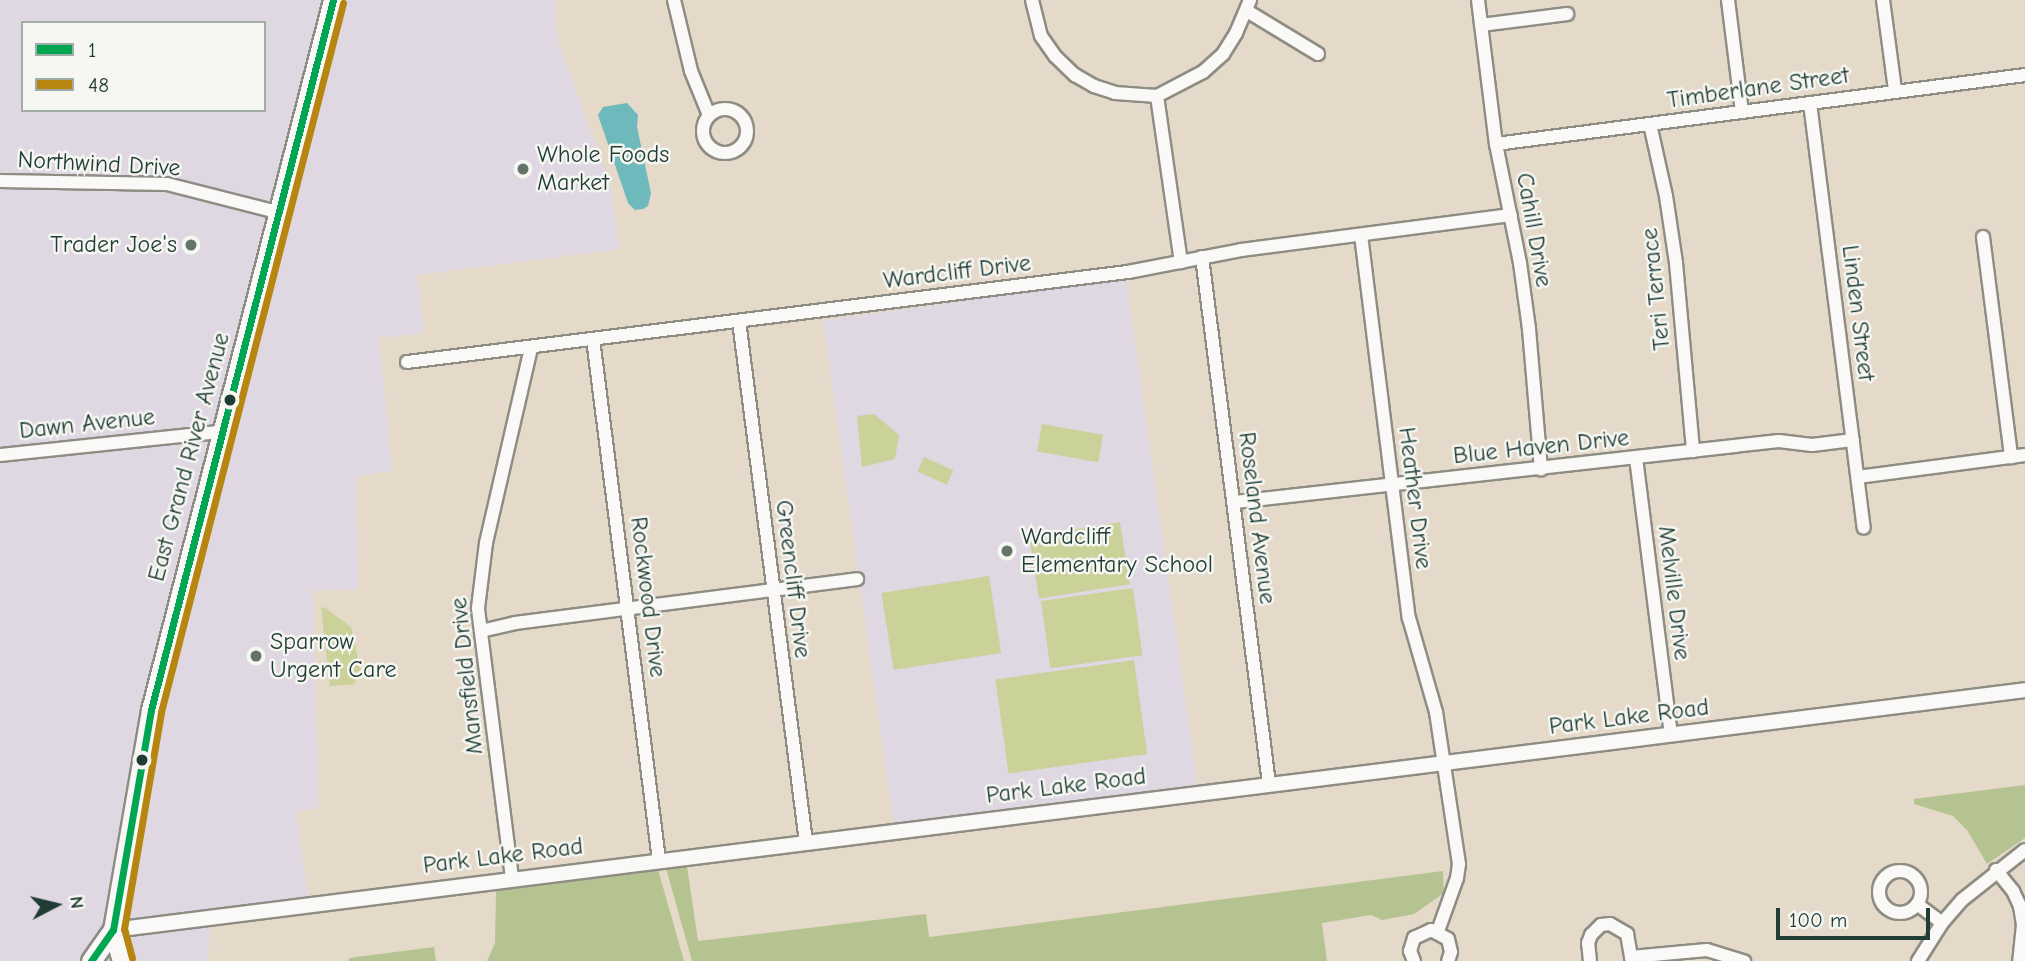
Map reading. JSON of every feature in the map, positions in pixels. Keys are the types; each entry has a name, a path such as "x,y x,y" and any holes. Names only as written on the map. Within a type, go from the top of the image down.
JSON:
{"main road":[{"name":"East Grand River Avenue","path":"91,961 113,930 151,710 220,432 333,0"},
{"name":"East Grand River Avenue","path":"113,930 122,961"}],"street":[{"path":"674,0 691,71 709,115"},
{"path":"1032,0 1041,36 1055,56 1074,75 1115,93 1157,96 1183,85 1213,63 1229,44 1248,6 1318,54"},
{"name":"Cahill Drive","path":"1478,0 1496,144 1511,215 1529,329 1541,469"},
{"path":"1728,0 1742,112"},
{"path":"1883,0 1895,90"},
{"path":"1481,25 1567,14"},
{"name":"Timberlane Street","path":"1496,144 2025,75"},
{"path":"1157,96 1181,262"},
{"name":"Linden Street","path":"1810,103 1864,528"},
{"name":"Teri Terrace","path":"1650,124 1666,196 1676,263 1693,451"},
{"name":"Northwind Drive","path":"0,181 167,184 277,212"},
{"name":"Wardcliff Drive","path":"407,362 1128,272 1202,257 1511,215"},
{"name":"Heather Drive","path":"1361,235 1409,618 1431,687 1440,751 1446,762 1459,864 1457,878 1438,931"},
{"path":"1983,237 2011,457"},
{"name":"Roseland Avenue","path":"1202,257 1269,784"},
{"name":"Greencliff Drive","path":"738,321 806,842"},
{"name":"Rockwood Drive","path":"593,339 659,860"},
{"name":"Mansfield Drive","path":"512,878 478,608 480,574 531,348"},
{"name":"Dawn Avenue","path":"0,455 220,432"},
{"name":"Blue Haven Drive","path":"1235,502 1392,482 1541,469 1779,441 1812,444 1853,440"},
{"path":"1858,477 2025,455"},
{"name":"Melville Drive","path":"1636,457 1671,735"},
{"path":"481,631 515,623 857,579"},
{"name":"Park Lake Road","path":"113,930 2025,690"},
{"path":"1918,961 1942,923 1967,894 2025,850"},
{"path":"1996,870 2013,891 2020,906 2023,925 2018,961"},
{"path":"1917,904 1942,923"},
{"path":"1590,961 1588,943 1591,934 1605,924 1624,930 1629,938 1632,959 1707,950 1744,961"},
{"path":"1413,961 1410,951 1414,939 1424,930 1438,931 1451,946 1448,961"}],"shaded area":[{"path":"0,0 554,0 558,42 611,187 619,249 417,275 424,333 379,338 392,471 357,476 358,589 313,591 319,808 296,811 308,897 211,908 208,961 0,961"},
{"name":"Wardcliff Elementary School","path":"1126,278 1197,784 894,827 823,321"}],"green space":[{"path":"874,414 899,435 895,459 862,467 857,416"},
{"path":"1042,424 1103,435 1098,462 1037,452"},
{"path":"924,457 953,470 947,485 917,472"},
{"path":"1120,522 1130,584 1039,599 1029,536"},
{"path":"989,576 1001,653 894,670 881,593"},
{"path":"1133,588 1142,655 1050,668 1041,601"},
{"path":"324,607 351,627 361,671 354,684 330,686 321,608"},
{"path":"1134,660 1147,754 1009,774 995,679"},
{"path":"2025,785 2025,838 1987,864 1967,830 1953,816 1914,804 1914,799"},
{"path":"657,866 684,961 487,961 495,943 496,891"},
{"path":"687,866 698,941 926,914 929,937 1443,871 1444,893 1414,914 1382,920 1371,915 1322,923 1327,961 692,961 666,868"},
{"path":"434,947 436,961 349,961 349,958"}],"water":[{"path":"627,103 638,115 637,127 651,193 648,206 635,210 628,203 598,115 603,107"}],"transit line":[{"name":"1","path":"91,961 113,930 151,710 333,0"},
{"name":"48","path":"132,958 124,929 161,712 343,3"}],"place":[{"name":"Whole Foods Market","path":"523,169"},
{"name":"Trader Joe's","path":"191,245"},
{"name":"Wardcliff Elementary School","path":"1007,551"},
{"name":"Sparrow Urgent Care","path":"256,656"}]}
